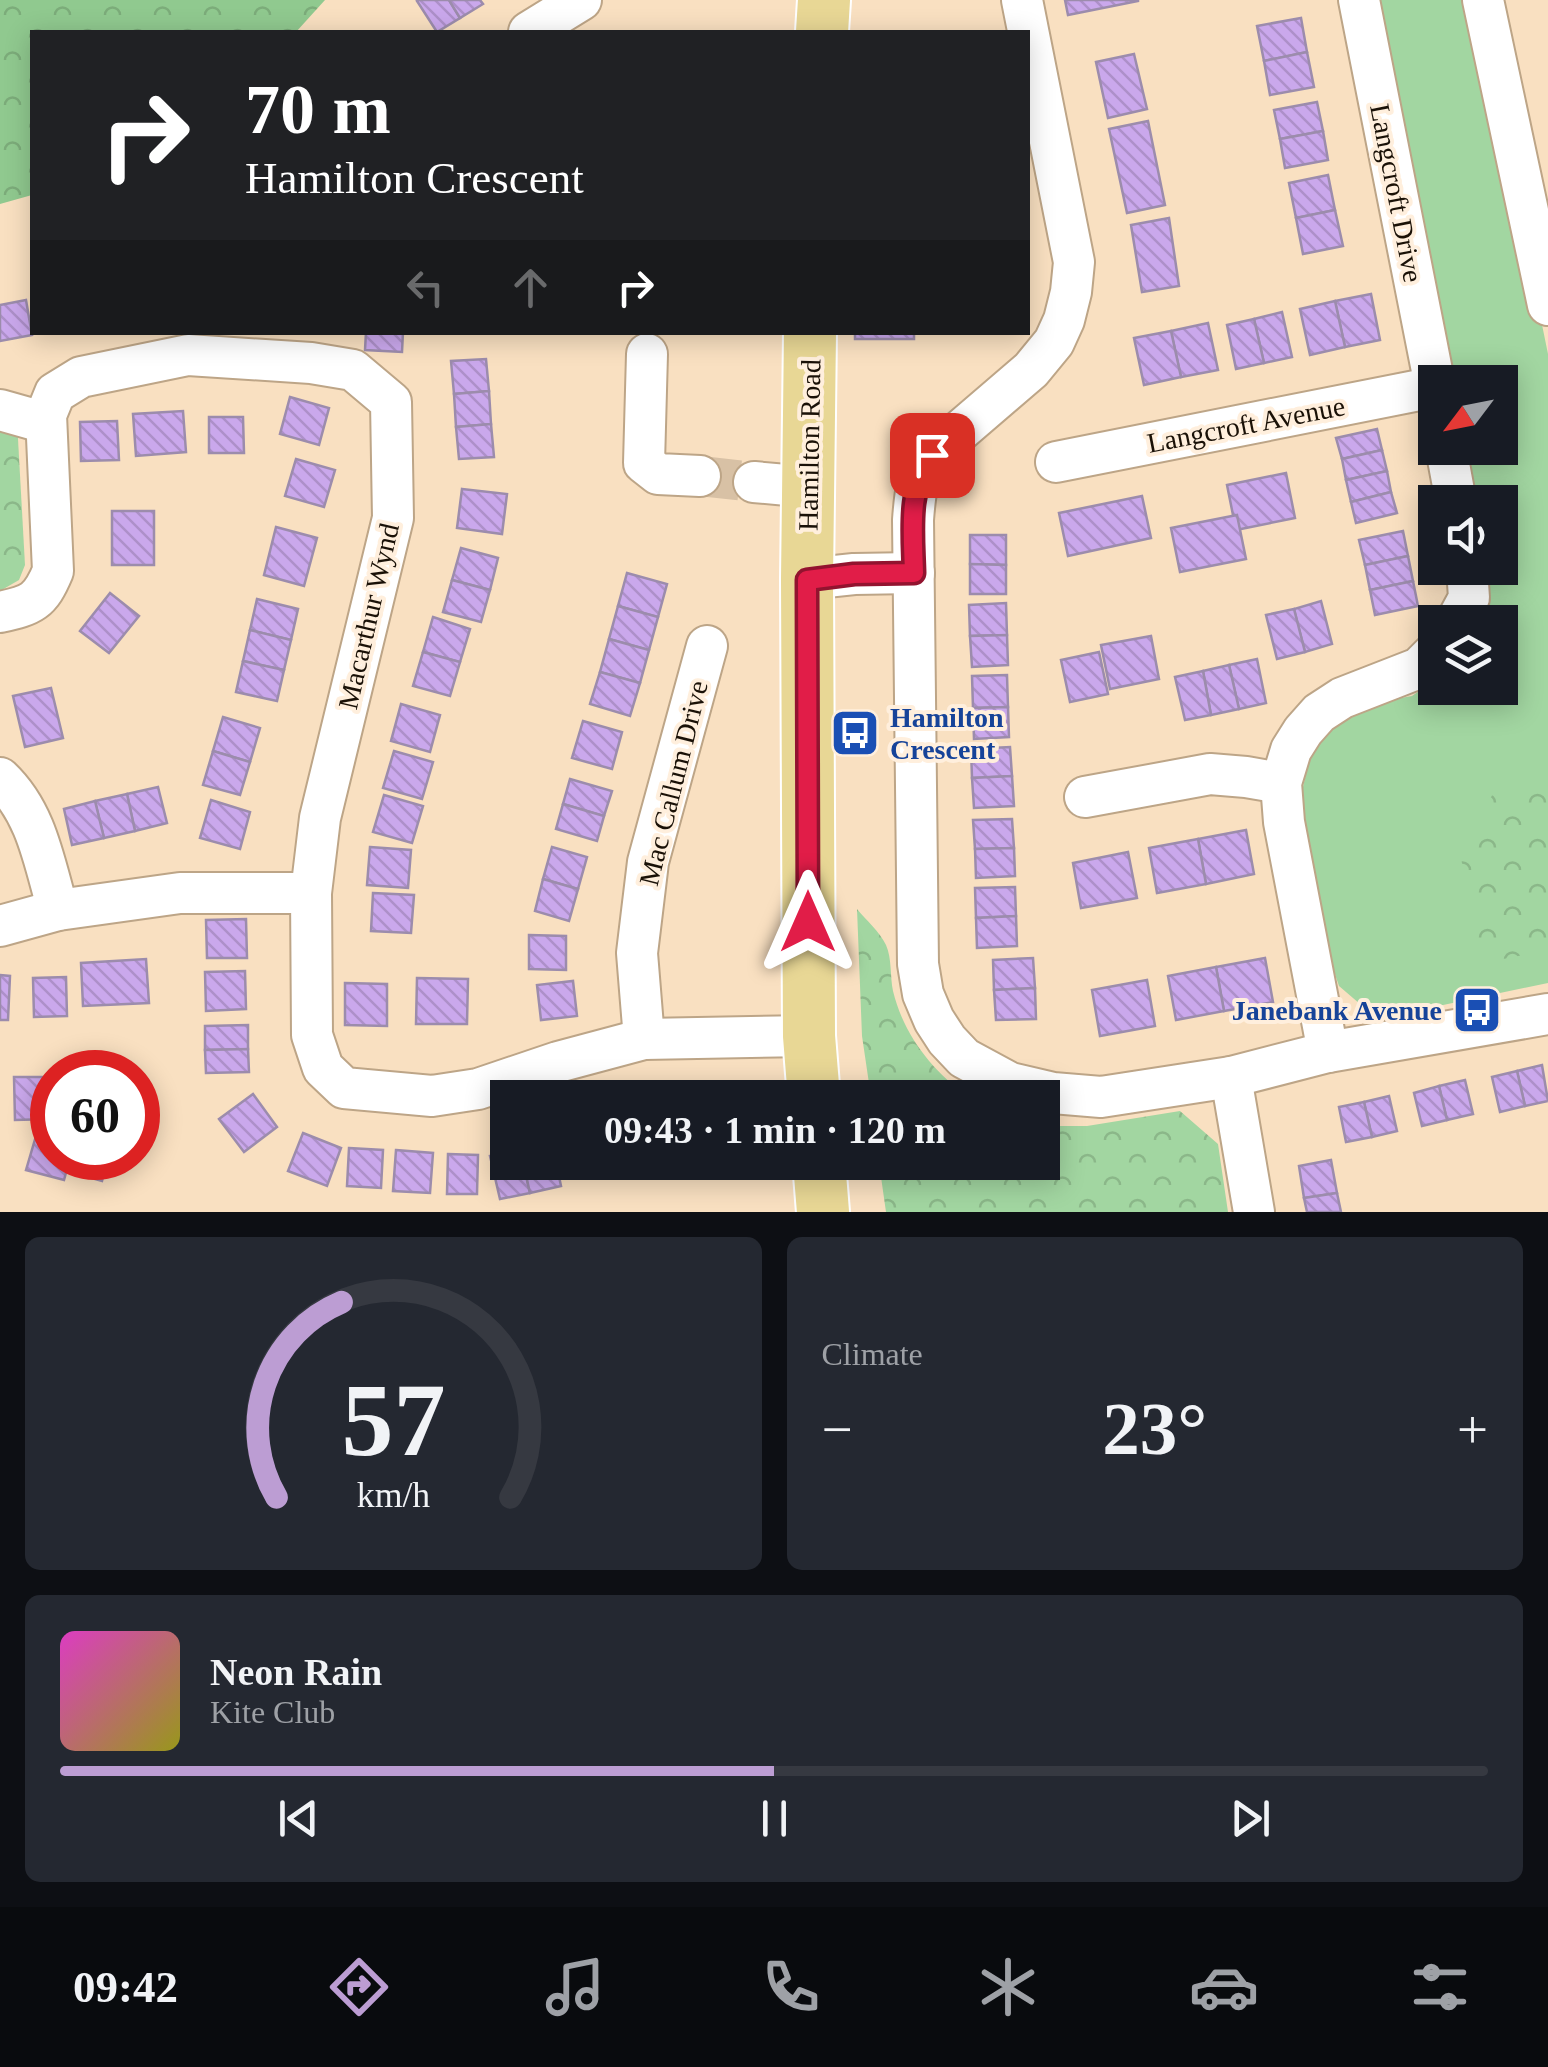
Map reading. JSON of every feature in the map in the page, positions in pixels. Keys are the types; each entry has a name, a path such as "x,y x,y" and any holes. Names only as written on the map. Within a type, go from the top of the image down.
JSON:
{"main road":[{"path":"822,30 824,0"},
{"name":"Hamilton Road","path":"810,335 807,580 809,1036 813,1080"},
{"path":"820,1180 823,1212"}],"street":[{"path":"532,30 581,0"},
{"path":"1022,0 1028,30"},
{"name":"Langcroft Drive","path":"1359,0 1431,365"},
{"path":"1483,0 1548,305"},
{"path":"1030,40 1074,262 1072,292 1054,342 1031,370 932,455 921,470 916,488 913,520 918,964 923,994 934,1020 964,1058 1010,1082 1053,1093 1101,1097 1231,1078 1328,1052 1548,1014"},
{"name":"Macarthur Wynd","path":"46,422 55,394 81,377 188,356 314,348 353,370 391,402 393,518 320,818 311,894 312,1034 323,1068 344,1088 432,1096 478,1089 644,1039 809,1036"},
{"path":"646,354 644,462 658,474 700,476"},
{"name":"Langcroft Avenue","path":"1056,462 1418,389"},
{"path":"0,410 46,422 53,571 43,594 22,607 0,612"},
{"path":"754,482 808,486"},
{"path":"807,580 914,573"},
{"name":"Mac Callum Drive","path":"644,1039 637,952 648,862 707,646"},
{"path":"1328,1052 1284,822 1281,783 1291,750 1319,714 1342,698 1418,668"},
{"path":"1085,797 1210,774 1281,783"},
{"path":"0,778 14,791 32,820 58,910"},
{"path":"0,926 58,910 180,893 311,894"},
{"path":"1231,1078 1254,1212"}],"green space":[{"path":"0,0 325,0 298,30 30,30 30,196 0,204"},
{"path":"1375,0 1473,0 1548,354 1548,983 1391,1016 1374,1016 1339,986 1314,912 1298,808 1310,757 1326,733 1347,715 1372,703 1418,692 1418,705 1518,705 1518,605 1483,605 1485,585 1518,585 1518,485 1471,485 1466,465 1518,465 1518,365 1447,365"},
{"path":"0,417 17,421 25,565 19,580 0,591"},
{"path":"1548,779 1548,950 1483,963 1459,849 1496,789"},
{"path":"857,909 886,945 893,991 904,1023 931,1063 949,1080 868,1080 862,1036"},
{"path":"1180,1111 1218,1144 1228,1212 886,1212 881,1180 1060,1180 1060,1126 1087,1126"}],"building":[{"path":"449,0 460,18 436,30 417,1"},
{"path":"449,0 480,0 483,4 460,18"},
{"path":"1065,0 1138,0 1138,1 1068,15"},
{"path":"1301,18 1307,52 1264,61 1257,26"},
{"path":"1307,52 1314,87 1270,95 1264,61"},
{"path":"1134,54 1147,109 1108,118 1096,62"},
{"path":"1317,102 1323,131 1280,139 1274,110"},
{"path":"1148,121 1165,205 1127,213 1109,129"},
{"path":"1323,131 1328,160 1285,168 1280,139"},
{"path":"1328,175 1335,210 1296,218 1289,183"},
{"path":"1335,210 1343,246 1303,254 1296,218"},
{"path":"1169,218 1179,286 1142,292 1131,225"},
{"path":"1371,294 1380,340 1345,347 1335,301"},
{"path":"26,300 32,335 0,341 0,305"},
{"path":"1335,301 1345,347 1310,355 1300,309"},
{"path":"1282,312 1292,357 1264,363 1254,319"},
{"path":"1254,319 1264,363 1236,369 1227,325"},
{"path":"1208,323 1218,370 1181,377 1171,331"},
{"path":"1171,331 1181,377 1144,385 1134,338"},
{"path":"366,335 403,335 402,352 365,350"},
{"path":"855,335 914,335 914,339 855,339"},
{"path":"486,359 489,391 454,394 451,361"},
{"path":"489,391 491,424 456,427 454,394"},
{"path":"290,397 329,408 319,445 280,434"},
{"path":"183,411 186,452 136,456 133,414"},
{"path":"209,417 243,417 244,453 209,453"},
{"path":"117,421 119,460 81,461 80,422"},
{"path":"491,424 494,457 459,459 456,427"},
{"path":"1377,429 1382,450 1342,459 1336,438"},
{"path":"1382,450 1387,471 1346,480 1342,459"},
{"path":"296,459 335,470 324,507 285,496"},
{"path":"1387,471 1391,492 1351,502 1346,480"},
{"path":"1286,473 1295,518 1236,530 1227,485"},
{"path":"462,489 507,494 502,534 457,528"},
{"path":"1391,492 1397,513 1356,523 1351,502"},
{"path":"1142,496 1151,538 1068,556 1059,513"},
{"path":"112,511 154,511 154,565 112,565"},
{"path":"1237,515 1246,559 1180,572 1171,528"},
{"path":"276,527 317,538 304,586 264,575"},
{"path":"1403,531 1408,556 1365,565 1359,540"},
{"path":"970,535 1006,535 1006,565 970,564"},
{"path":"461,548 498,558 490,590 452,580"},
{"path":"1408,556 1413,581 1370,590 1365,565"},
{"path":"970,564 1006,565 1006,594 970,594"},
{"path":"627,573 667,584 658,617 618,606"},
{"path":"452,580 490,590 481,622 443,612"},
{"path":"1413,581 1418,606 1375,615 1370,590"},
{"path":"110,593 139,616 109,653 80,631"},
{"path":"257,599 298,609 291,640 250,630"},
{"path":"1321,601 1332,644 1305,652 1294,609"},
{"path":"1006,603 1007,635 970,636 969,605"},
{"path":"618,606 658,617 649,650 609,639"},
{"path":"1294,609 1305,652 1277,659 1266,615"},
{"path":"433,617 470,629 460,662 423,652"},
{"path":"250,630 291,640 284,670 243,661"},
{"path":"1007,635 1008,665 972,667 970,636"},
{"path":"1151,636 1159,679 1110,689 1101,645"},
{"path":"609,639 649,650 640,683 600,672"},
{"path":"423,652 460,662 450,696 413,686"},
{"path":"1099,652 1108,694 1070,702 1061,660"},
{"path":"1257,659 1266,703 1239,709 1229,665"},
{"path":"243,661 284,670 277,701 236,692"},
{"path":"1229,665 1239,709 1211,715 1203,671"},
{"path":"1203,671 1211,715 1185,720 1175,677"},
{"path":"600,672 640,683 630,716 590,704"},
{"path":"1007,675 1008,707 973,708 972,676"},
{"path":"51,688 63,738 25,747 13,696"},
{"path":"401,704 440,715 430,752 391,741"},
{"path":"1008,707 1009,737 974,739 973,708"},
{"path":"223,717 260,728 250,762 213,751"},
{"path":"583,721 622,732 612,769 572,758"},
{"path":"1010,747 1012,776 972,778 971,749"},
{"path":"213,751 250,762 240,795 203,785"},
{"path":"394,751 433,762 422,799 383,788"},
{"path":"1012,776 1014,806 974,808 972,778"},
{"path":"570,779 612,791 604,816 563,804"},
{"path":"158,787 167,823 135,831 127,794"},
{"path":"127,794 135,831 104,838 95,801"},
{"path":"384,795 423,806 412,843 373,832"},
{"path":"211,800 250,812 240,849 200,838"},
{"path":"95,801 104,838 72,845 64,809"},
{"path":"563,804 604,816 597,841 556,829"},
{"path":"1012,819 1014,848 975,849 973,820"},
{"path":"1246,830 1254,874 1206,884 1198,839"},
{"path":"1198,839 1206,884 1157,893 1149,848"},
{"path":"370,847 411,850 408,888 367,885"},
{"path":"552,847 587,857 578,889 543,879"},
{"path":"1014,848 1015,876 976,878 975,849"},
{"path":"1128,852 1137,898 1081,908 1073,863"},
{"path":"543,879 578,889 569,921 535,911"},
{"path":"1015,887 1016,916 976,918 975,888"},
{"path":"373,893 414,895 411,933 371,931"},
{"path":"1016,916 1017,946 977,948 976,918"},
{"path":"246,919 247,958 207,958 206,920"},
{"path":"529,935 566,936 566,970 529,969"},
{"path":"1033,958 1035,988 994,990 993,960"},
{"path":"1265,958 1273,1002 1224,1011 1216,967"},
{"path":"146,959 149,1003 83,1006 81,963"},
{"path":"1216,967 1224,1011 1176,1020 1168,976"},
{"path":"245,971 246,1009 206,1011 205,972"},
{"path":"0,975 10,976 8,1020 0,1020"},
{"path":"66,977 67,1016 34,1017 33,978"},
{"path":"417,978 468,979 467,1024 416,1024"},
{"path":"1147,980 1155,1026 1100,1036 1092,990"},
{"path":"573,981 577,1016 541,1020 537,985"},
{"path":"345,983 387,984 387,1026 345,1025"},
{"path":"1035,988 1036,1019 996,1020 994,990"},
{"path":"248,1025 248,1049 205,1050 205,1026"},
{"path":"248,1049 249,1072 206,1073 205,1050"},
{"path":"1542,1065 1548,1101 1525,1106 1517,1071"},
{"path":"1517,1071 1525,1106 1500,1112 1492,1077"},
{"path":"14,1077 30,1077 30,1120 15,1120"},
{"path":"1465,1080 1473,1114 1447,1120 1439,1086"},
{"path":"1439,1086 1447,1120 1422,1126 1414,1093"},
{"path":"253,1094 277,1127 244,1152 219,1119"},
{"path":"1389,1096 1397,1131 1372,1137 1364,1102"},
{"path":"1364,1102 1372,1137 1346,1142 1339,1107"},
{"path":"303,1133 341,1148 327,1186 288,1171"},
{"path":"349,1148 383,1150 381,1188 347,1186"},
{"path":"396,1150 433,1153 430,1193 393,1191"},
{"path":"448,1154 478,1155 477,1194 447,1194"},
{"path":"1331,1160 1337,1193 1304,1198 1299,1166"},
{"path":"496,1180 527,1180 530,1193 500,1199"},
{"path":"527,1180 560,1180 561,1186 530,1193"},
{"path":"1337,1193 1341,1212 1307,1212 1304,1198"}],"tunnel":[{"path":"700,476 754,482"}],"place":[{"name":"Hamilton Crescent","path":"855,733"},
{"name":"Janebank Avenue","path":"1477,1010"}],"route":[{"path":"808,922 807,580 914,573 916,488 921,470 932,455"}]}
